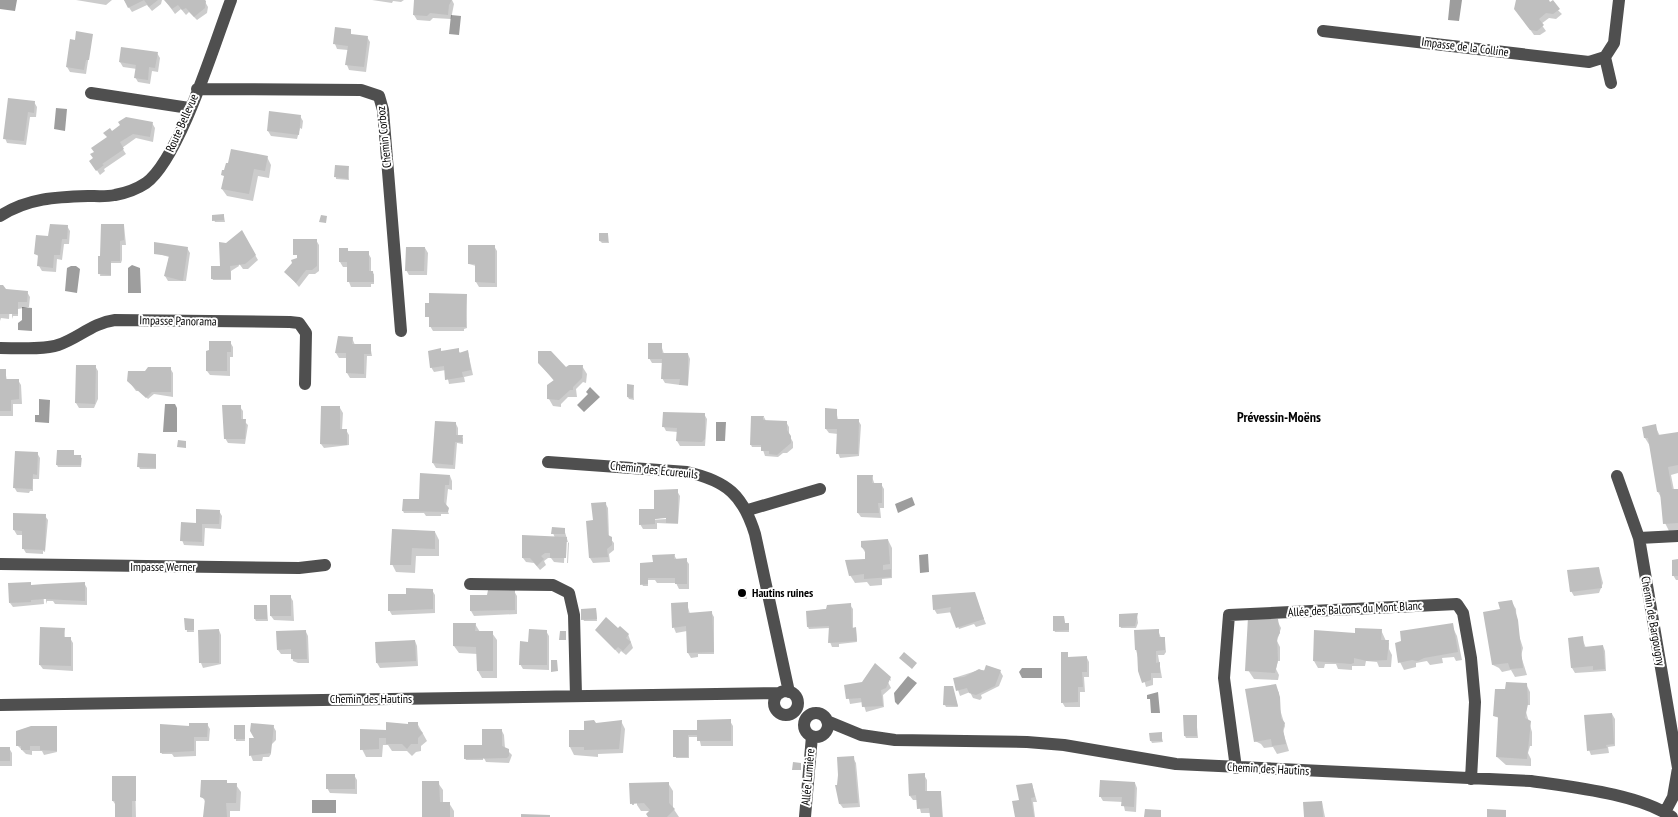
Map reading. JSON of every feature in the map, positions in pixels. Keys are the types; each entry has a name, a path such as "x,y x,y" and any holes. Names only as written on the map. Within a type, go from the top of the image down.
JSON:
{"street":[{"name":"Route Bellevue","path":"0,216 32,200 62,197 113,196 133,190 147,182 160,169 179,134 231,0"},
{"path":"1611,83 1605,57 1614,43 1619,0"},
{"name":"Impasse de la Colline","path":"1324,31 1589,62 1605,57"},
{"name":"Chemin Corboz","path":"197,90 361,90 379,96 383,110 400,330"},
{"path":"91,93 190,108"},
{"name":"Impasse Panorama","path":"0,348 58,346 90,327 102,322 115,320 299,323 306,333 305,384"},
{"name":"Chemin des Écureuils","path":"548,462 619,465 696,474 725,487 740,499 748,510 755,534 784,692"},
{"name":"Chemin de Bargougny","path":"1617,476 1639,538 1678,768 1669,815"},
{"path":"748,510 820,489"},
{"path":"1639,538 1678,536"},
{"name":"Impasse Werner","path":"0,564 299,568 325,564"},
{"path":"470,584 553,585 569,594 574,614 576,696"},
{"name":"Allée des Balcons du Mont Blanc","path":"1236,768 1224,678 1229,615 1457,604 1463,613 1474,682 1471,779"},
{"path":"775,706 776,697 784,692"},
{"name":"Chemin des Hautins","path":"0,705 156,701 742,695 784,692 794,694 798,701 813,714 821,715 826,720 861,734"},
{"name":"Chemin des Hautins","path":"742,695 775,706 777,711 788,715 813,734 861,734 895,740 1027,742 1064,745 1144,760 1236,768 1531,781 1570,786 1631,800 1669,815"},
{"path":"788,715 796,710 798,701"},
{"path":"813,714 805,720 813,734 827,728 826,720"},
{"name":"Allée Lumière","path":"805,817 813,734"}],"shaded area":[{"path":"0,0 17,0 15,11 0,9"},
{"path":"1450,0 1462,0 1459,21 1448,20"},
{"path":"451,15 461,16 459,35 449,34"},
{"path":"56,108 67,109 65,131 54,129"},
{"path":"132,265 140,268 141,293 128,293 128,268"},
{"path":"76,266 80,269 77,293 65,291 67,268"},
{"path":"22,307 32,308 32,331 18,330 18,323 22,320"},
{"path":"590,387 600,397 584,412 577,405 588,394 586,392"},
{"path":"39,399 50,400 49,423 35,422 35,415 39,415"},
{"path":"165,404 175,404 177,408 177,432 163,432"},
{"path":"716,422 726,422 725,441 716,441"},
{"path":"912,497 915,505 898,513 895,504"},
{"path":"928,554 929,572 920,573 919,555"},
{"path":"1022,668 1042,668 1042,678 1022,678 1019,672"},
{"path":"908,676 917,683 898,705 895,702 894,693"},
{"path":"1158,692 1160,713 1151,713 1150,699 1147,699 1147,695"},
{"path":"312,800 336,800 336,813 312,813"}],"building":[{"path":"124,0 144,0 128,8"},
{"path":"144,0 158,0 149,7"},
{"path":"164,0 206,1 205,8 194,17 186,8 182,10 178,5 172,9"},
{"path":"414,0 452,0 449,5 448,15 430,13 427,16 413,15"},
{"path":"1516,0 1549,0 1550,2 1553,0 1560,9 1553,14 1546,13 1539,19 1544,25 1537,31 1530,30 1514,9"},
{"path":"335,27 351,29 351,34 368,36 364,67 345,65 348,46 333,44"},
{"path":"76,31 93,34 89,60 86,60 84,70 66,67 70,39 75,40"},
{"path":"121,47 158,52 155,68 149,67 148,80 134,78 136,65 119,62"},
{"path":"8,98 35,101 34,113 28,112 24,141 3,139"},
{"path":"269,111 301,115 299,135 267,131"},
{"path":"126,117 153,122 150,137 133,134 120,142 124,149 102,164 104,165 96,171 89,161 93,158 90,154 94,152 91,148 107,137 103,133 110,128 112,131 120,125 118,122"},
{"path":"231,149 268,156 265,171 254,169 249,194 221,189 224,176 221,175 222,170 224,170 226,163 228,163"},
{"path":"335,165 349,166 348,179 334,177"},
{"path":"224,214 224,220 212,221 212,215"},
{"path":"321,215 327,216 326,223 319,222"},
{"path":"50,224 68,225 67,239 62,239 60,255 54,255 53,268 37,266 38,255 34,254 36,235 48,236"},
{"path":"101,224 124,224 124,240 120,241 120,261 111,261 111,275 98,274"},
{"path":"242,230 256,255 245,264 230,266 231,279 211,279 211,266 220,266 219,242 226,243"},
{"path":"599,233 608,233 608,242 599,241"},
{"path":"293,239 317,239 317,266 312,270 306,270 296,283 284,272 292,263 291,260 297,258 297,255 293,255"},
{"path":"154,242 188,247 183,281 164,276 169,256 154,254"},
{"path":"468,245 495,245 495,283 475,282 475,264 468,264"},
{"path":"406,247 425,247 424,271 405,271"},
{"path":"339,248 348,248 348,251 369,251 369,271 373,271 374,282 347,282 347,262 339,262"},
{"path":"0,285 3,285 6,289 28,291 27,302 18,302 18,314 0,314"},
{"path":"429,293 467,294 466,327 429,327 429,317 425,317 425,303 429,303"},
{"path":"338,336 353,337 352,344 371,344 371,354 364,354 364,374 346,373 346,353 335,353"},
{"path":"209,341 231,341 231,352 227,352 227,371 206,371 206,351 209,350"},
{"path":"648,343 662,343 662,353 688,353 688,385 679,385 680,379 661,379 662,359 648,359"},
{"path":"441,348 441,351 459,348 459,353 468,350 471,370 462,372 463,377 445,380 444,366 430,368 428,351"},
{"path":"538,351 551,351 566,367 569,365 583,365 582,378 573,387 573,390 570,390 559,400 547,399 547,385 554,380 538,363"},
{"path":"76,365 96,365 95,404 75,403"},
{"path":"148,367 171,367 171,392 152,392 146,398 127,381 128,371 145,371"},
{"path":"0,369 6,369 6,379 19,379 19,399 11,400 11,411 0,411"},
{"path":"627,384 634,385 633,398 627,397"},
{"path":"222,405 241,405 241,419 246,419 245,439 224,439"},
{"path":"321,406 340,406 340,429 347,429 347,445 320,444"},
{"path":"825,408 837,409 837,419 859,419 858,454 836,454 837,429 825,429"},
{"path":"663,412 705,413 705,439 702,442 676,441 677,428 662,427"},
{"path":"751,416 764,416 763,420 787,421 787,430 791,436 791,443 777,455 769,454 769,451 761,451 761,445 750,445"},
{"path":"435,421 456,422 456,435 463,435 462,442 455,442 453,465 432,463"},
{"path":"1656,424 1658,435 1678,432 1678,465 1668,467 1672,489 1678,489 1678,523 1663,524 1660,492 1657,492 1648,438 1644,438 1642,427"},
{"path":"178,440 186,441 186,448 177,447"},
{"path":"57,450 74,450 74,455 81,455 81,465 56,465"},
{"path":"15,451 38,452 37,475 33,474 32,489 13,488"},
{"path":"138,453 156,454 156,468 137,467"},
{"path":"420,473 450,475 449,485 445,485 444,502 449,508 448,512 402,511 403,499 419,499"},
{"path":"857,475 873,475 872,483 882,483 882,503 878,503 879,513 857,513"},
{"path":"678,489 678,523 666,523 666,518 655,519 655,524 639,525 639,509 654,509 654,490"},
{"path":"606,502 608,535 612,537 612,545 607,549 608,557 589,558 586,521 593,520 591,503"},
{"path":"196,509 220,510 219,524 202,524 202,542 180,541 181,522 196,523"},
{"path":"13,513 46,514 45,550 22,549 22,531 13,530"},
{"path":"552,527 565,528 565,534 551,534"},
{"path":"392,529 435,531 435,549 412,548 411,565 390,565"},
{"path":"522,535 567,537 566,558 550,558 550,553 545,553 541,556 544,559 537,566 530,558 522,558"},
{"path":"888,539 890,564 883,565 883,570 891,569 891,577 864,579 864,574 849,576 845,560 865,559 865,550 861,547 861,541"},
{"path":"675,554 674,559 687,558 687,584 675,584 675,578 648,578 648,584 640,585 640,563 653,562 652,555"},
{"path":"1678,559 1678,576 1672,576 1672,560"},
{"path":"1599,567 1602,588 1570,592 1567,570"},
{"path":"31,582 31,585 85,582 85,601 45,599 9,603 8,583"},
{"path":"406,588 433,589 433,609 388,611 388,594 406,594"},
{"name":"Hautins ruines","path":"746,588 746,597 738,598 737,589"},
{"path":"488,590 515,590 515,610 470,611 470,595 487,595"},
{"path":"975,592 984,619 956,628 950,612 951,607 933,610 932,595"},
{"path":"270,595 291,595 291,616 270,616"},
{"path":"1512,600 1518,620 1523,668 1510,669 1508,663 1492,665 1483,612 1500,609 1498,602"},
{"path":"688,602 688,613 712,611 714,652 687,653 686,626 672,628 671,603"},
{"path":"851,603 852,628 856,627 857,641 828,643 829,626 807,627 806,611 826,609 827,605"},
{"path":"254,605 267,605 267,619 254,619"},
{"path":"596,608 597,619 581,620 581,609"},
{"path":"1138,613 1135,626 1119,627 1119,614"},
{"path":"1053,616 1064,616 1065,623 1069,623 1069,630 1053,631"},
{"path":"606,617 618,628 620,626 629,634 626,638 631,642 623,651 618,647 615,650 595,630"},
{"path":"1248,617 1278,619 1280,633 1277,638 1278,660 1275,673 1245,671"},
{"path":"184,618 194,619 194,630 185,630"},
{"path":"453,623 476,623 475,631 493,631 493,671 477,671 476,647 453,646"},
{"path":"1453,623 1458,652 1424,658 1418,661 1412,660 1398,663 1395,643 1401,641 1400,631"},
{"path":"40,627 65,628 64,637 71,637 71,666 39,665"},
{"path":"1355,628 1382,629 1381,640 1389,640 1387,660 1367,661 1354,658 1354,663 1351,664 1313,661 1314,630 1355,633"},
{"path":"219,629 219,663 199,663 198,630"},
{"path":"529,629 547,630 547,665 519,665 520,641 528,642"},
{"path":"1159,629 1159,637 1165,637 1165,650 1156,651 1156,663 1160,662 1160,673 1151,673 1151,680 1142,683 1138,671 1134,630"},
{"path":"306,630 307,659 291,659 291,649 277,650 276,631"},
{"path":"560,631 566,631 566,640 559,640"},
{"path":"1583,636 1584,647 1603,645 1605,669 1593,670 1593,666 1571,668 1568,638"},
{"path":"415,640 416,661 376,663 375,642"},
{"path":"904,652 917,663 912,669 899,658"},
{"path":"1061,652 1068,652 1068,657 1087,656 1087,672 1082,672 1083,687 1078,687 1078,702 1061,703"},
{"path":"551,660 557,660 558,671 551,672"},
{"path":"875,663 891,677 886,688 881,690 883,706 862,707 861,698 846,699 844,685 862,682"},
{"path":"986,665 1001,670 995,686 976,695 969,693 967,688 956,691 953,678 964,677 979,669 984,671"},
{"path":"1506,682 1527,683 1528,704 1525,718 1531,721 1527,759 1496,757 1498,717 1493,716 1495,689 1505,689"},
{"path":"1276,684 1280,697 1281,718 1285,723 1283,729 1286,744 1272,746 1271,739 1254,742 1245,689"},
{"path":"944,686 953,686 958,706 943,705"},
{"path":"1612,713 1614,744 1606,745 1607,748 1587,751 1584,715"},
{"path":"1183,715 1197,715 1197,736 1184,736"},
{"path":"731,719 731,741 697,741 697,735 688,735 688,757 673,757 673,730 697,730 697,720"},
{"path":"594,720 596,723 622,720 619,749 584,750 584,747 569,747 569,730 584,730 584,721"},
{"path":"386,722 408,724 408,722 418,722 418,728 423,733 418,738 418,744 411,744 407,749 402,744 386,744 386,738 379,738 379,749 360,750 360,729 386,730"},
{"path":"189,723 208,723 207,737 194,737 194,751 160,753 160,724 189,726"},
{"path":"251,723 274,725 271,753 249,756 249,738 254,738 250,731"},
{"path":"234,725 245,725 245,739 234,739"},
{"path":"31,726 57,726 57,751 40,750 40,746 30,746 30,750 21,750 21,746 16,746 16,731"},
{"path":"482,729 502,729 502,746 509,749 509,756 507,758 464,759 464,745 482,745"},
{"path":"1162,732 1162,741 1150,741 1149,733"},
{"path":"0,747 10,747 10,761 0,761"},
{"path":"854,756 858,803 839,804 835,785 837,785 838,775 837,757"},
{"path":"793,762 801,763 801,770 792,770"},
{"path":"925,773 925,791 941,791 942,817 930,817 929,808 917,809 916,795 909,796 908,774"},
{"path":"326,774 355,774 355,789 326,789"},
{"path":"112,776 136,776 136,801 132,801 132,817 115,817 115,801 112,801"},
{"path":"201,780 227,780 227,783 237,783 236,803 226,803 227,817 203,817 205,799 200,797"},
{"path":"1100,780 1135,782 1134,807 1121,806 1122,797 1099,797"},
{"path":"422,781 439,781 440,802 450,802 450,817 422,817"},
{"path":"669,782 669,803 675,809 667,817 648,817 646,814 650,810 644,803 630,804 629,783"},
{"path":"1032,783 1035,797 1031,798 1034,817 1015,817 1012,801 1019,800 1016,785"},
{"path":"1322,801 1323,817 1304,817 1303,802"},
{"path":"1145,809 1161,810 1161,817 1144,817"},
{"path":"1487,809 1506,810 1506,817 1487,817"},
{"path":"521,814 550,815 550,817 521,817"}],"place":[{"name":"Hautins ruines","path":"742,593"}],"district":[{"name":"Prévessin-Moëns","path":"1279,417"}]}
